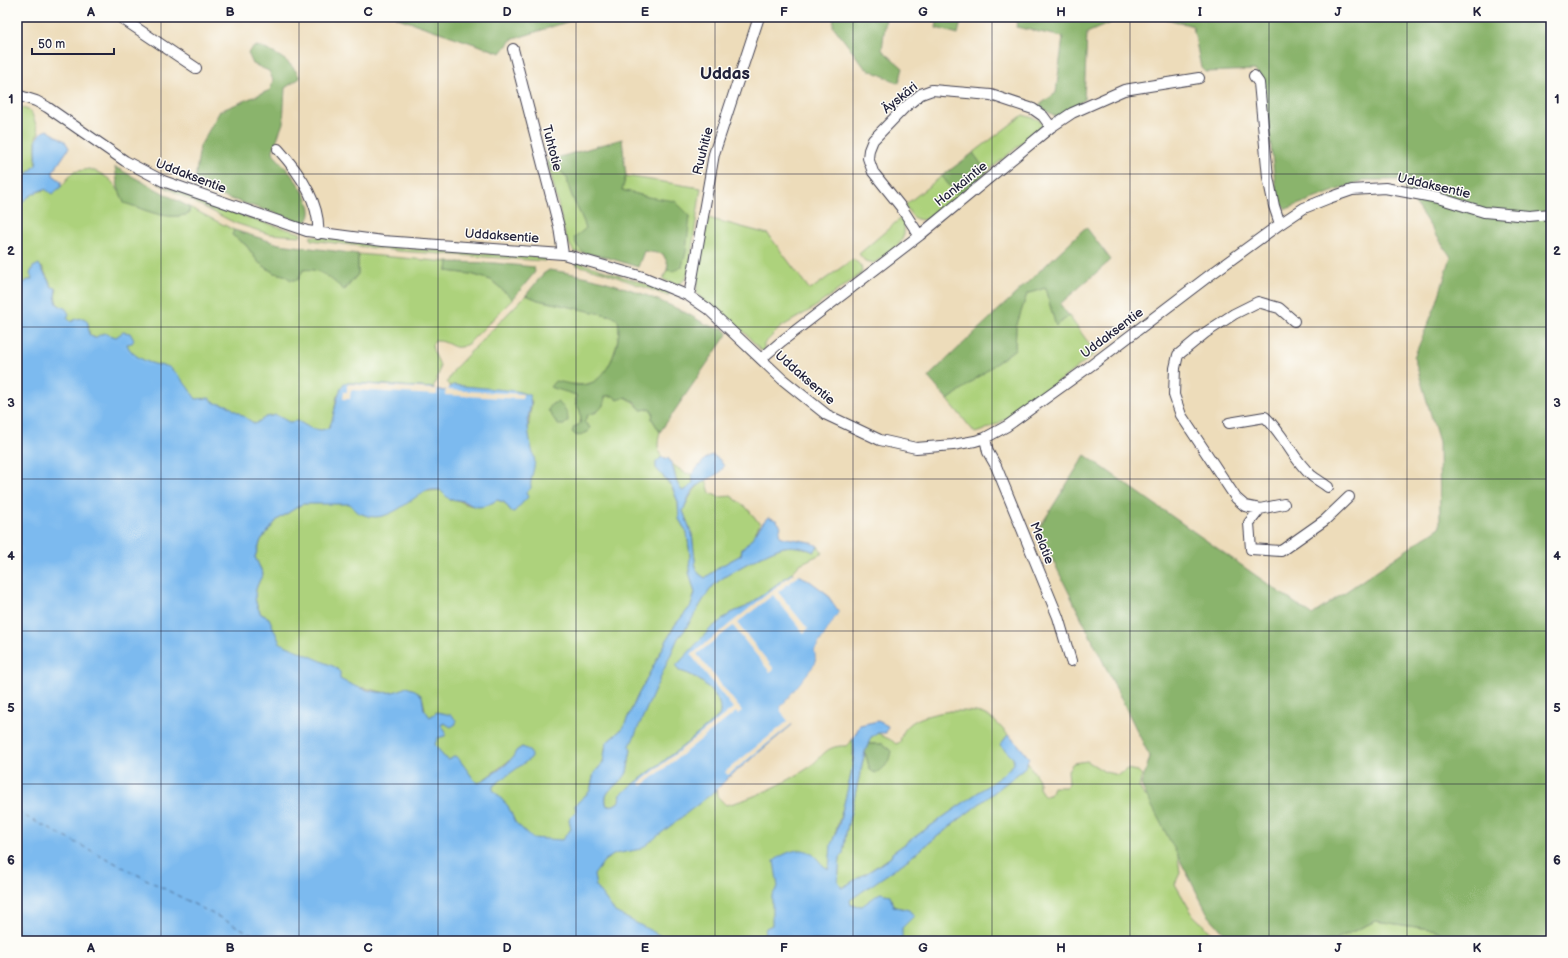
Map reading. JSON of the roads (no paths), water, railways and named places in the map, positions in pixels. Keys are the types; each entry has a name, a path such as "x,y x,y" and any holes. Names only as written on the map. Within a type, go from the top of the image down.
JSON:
{"street":[{"path":"120,17 196,68"},
{"name":"Ruuhitie","path":"689,296 714,154 759,17"},
{"name":"Tuhtotie","path":"513,48 559,227 562,254"},
{"path":"1254,76 1259,83 1270,192 1280,224"},
{"name":"Hankaintie","path":"762,358 782,340 919,236 1052,126 1072,114 1124,90 1199,78"},
{"name":"Äyskäri","path":"919,236 901,207 873,172 868,158 868,150 872,140 910,103 921,94 932,90 991,95 1033,109 1043,116 1052,126"},
{"name":"Uddaksentie","path":"17,95 36,101 47,107 125,161 163,181 318,234 383,241 562,254 622,270 689,296 708,309 804,398 827,415 880,440 916,448 953,445 985,438 1007,426 1094,364 1210,275 1280,224 1304,208 1352,190 1385,188 1438,198 1484,212 1529,216 1551,214"},
{"path":"278,149 294,168 307,189 317,216 318,234"},
{"path":"1284,504 1260,509 1245,506 1236,498 1181,415 1174,396 1175,368 1178,355 1205,333 1234,314 1258,302 1279,308 1294,320"},
{"path":"1229,423 1265,417 1274,425 1288,447 1312,476 1328,487"},
{"name":"Melatie","path":"985,438 988,452 996,466 1058,617 1071,661"},
{"path":"1260,509 1249,523 1251,549 1281,551 1325,520 1349,497"}],"water":[{"path":"47,130 65,141 69,148 53,172 53,175 61,181 61,187 52,194 45,189 37,192 25,200 17,210 17,181 23,179 36,165 37,139 42,132"},
{"path":"39,264 52,287 56,288 55,296 57,304 66,309 69,314 67,318 71,322 76,319 84,318 88,323 89,334 94,338 104,333 116,337 123,332 130,333 134,340 132,343 127,344 135,355 149,362 169,367 181,378 196,399 209,398 215,403 227,405 255,424 266,417 276,415 289,422 298,421 310,428 321,430 329,428 339,393 344,383 433,388 444,391 453,385 516,391 529,395 531,403 528,422 530,442 535,464 531,480 531,488 526,493 528,497 514,512 511,511 504,502 497,500 488,505 476,507 463,501 450,500 440,490 426,491 395,511 379,517 371,517 360,513 350,504 302,504 277,520 261,540 255,557 263,574 256,589 255,599 261,614 269,618 280,643 335,667 340,672 340,679 355,686 373,691 390,692 398,691 406,687 415,690 422,696 424,709 430,717 437,712 451,715 456,720 456,724 451,727 444,723 441,725 446,731 445,736 438,738 435,744 443,756 449,760 455,756 459,759 475,781 479,783 500,769 510,761 516,751 522,747 529,751 531,758 493,786 493,790 508,806 515,822 532,838 562,840 571,829 569,819 576,812 575,805 590,791 594,773 603,763 606,743 623,728 637,697 675,625 691,606 695,593 689,572 690,554 687,533 679,519 678,502 672,487 656,468 656,462 662,457 669,459 673,467 677,483 682,491 687,489 693,483 692,474 706,458 712,455 719,459 724,466 716,475 694,489 688,498 683,511 692,534 696,569 699,574 705,578 721,566 741,555 742,549 768,517 776,520 781,526 779,534 781,537 810,542 818,546 814,552 803,548 788,546 778,549 736,570 714,585 678,638 630,746 631,750 627,772 606,795 607,806 614,805 620,801 621,794 686,744 719,716 720,709 718,701 708,687 693,676 679,671 676,666 710,629 731,613 746,607 792,573 807,579 826,593 839,612 815,650 816,663 781,707 782,712 792,725 729,777 715,791 641,849 615,854 604,861 594,875 596,886 615,912 661,936 684,938 688,941 20,941 17,938 17,282 21,285 28,280 31,280 32,278 30,274 33,267"},
{"path":"878,721 888,726 886,733 878,733 871,737 865,752 846,833 843,853 840,858 838,881 842,888 891,857 892,853 1000,777 1014,764 1013,758 1000,745 1008,735 1017,743 1029,758 1024,769 902,864 850,900 851,905 862,906 880,893 890,895 893,906 909,910 914,916 902,928 902,940 904,941 762,941 766,928 772,925 772,895 778,887 774,861 793,851 803,850 808,851 829,869 831,845 839,824 851,775 854,753 853,739 860,725"}],"district":[{"name":"Uddas","path":"725,74"}]}
